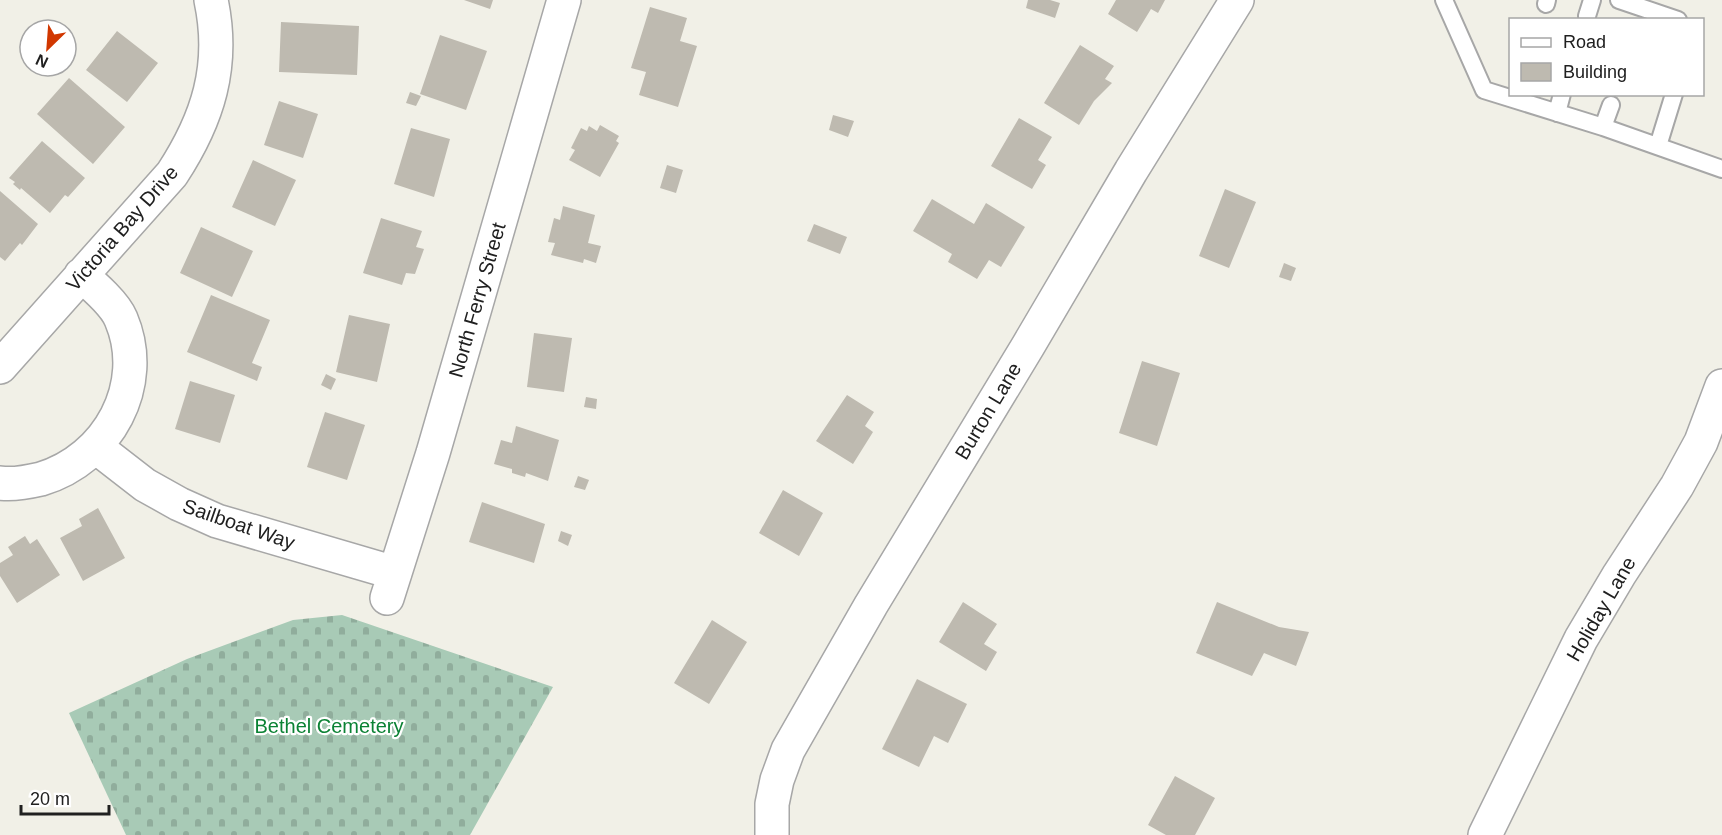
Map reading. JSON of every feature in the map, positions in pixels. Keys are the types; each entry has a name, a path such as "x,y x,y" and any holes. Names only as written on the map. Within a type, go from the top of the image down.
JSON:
{"street":[{"name":"Victoria Bay Drive","path":"0,367 172,174 184,155 201,122 211,94 216,64 216,31 211,0"},
{"name":"North Ferry Street","path":"391,586 433,453 564,0"},
{"name":"Burton Lane","path":"772,835 772,804 777,780 788,750 870,605 1028,346 1131,171 1237,0"},
{"path":"0,483 31,482 73,466 96,447 112,425 123,403 130,359 128,338 120,316 98,290 81,275"},
{"name":"Holiday Lane","path":"1485,835 1581,639 1619,575 1677,486 1701,442 1722,386"},
{"name":"Sailboat Way","path":"96,447 145,485 179,504 217,521 391,586"}],"lane":[{"path":"1444,0 1485,90"},
{"path":"1619,0 1640,13 1667,18"},
{"path":"1485,90 1490,66"},
{"path":"1485,90 1509,96"},
{"path":"1557,112 1561,96"},
{"path":"1658,146 1673,96"},
{"path":"1518,98 1722,169"},
{"path":"1603,128 1611,105"}],"green space":[{"name":"Bethel Cemetery","path":"342,615 553,687 470,835 126,835 69,713 187,659 293,620"}],"building":[{"path":"464,0 493,0 490,9"},
{"path":"1028,0 1050,0 1060,3 1055,18 1026,8"},
{"path":"1116,0 1165,0 1158,13 1151,9 1137,32 1108,14"},
{"path":"650,7 687,18 680,41 697,46 678,107 639,95 646,72 631,68"},
{"path":"281,22 359,26 357,75 279,72"},
{"path":"117,31 158,63 127,102 86,70"},
{"path":"440,35 487,51 466,110 420,94"},
{"path":"1080,45 1114,66 1105,79 1112,83 1094,101 1079,125 1044,103"},
{"path":"69,78 125,127 93,164 37,114"},
{"path":"410,92 421,96 416,106 406,103"},
{"path":"279,101 318,114 303,158 264,145"},
{"path":"833,115 854,121 848,137 829,130"},
{"path":"1019,118 1052,137 1038,160 1046,165 1032,189 991,166"},
{"path":"600,125 619,136 616,141 619,143 600,177 569,160 575,150 571,148 581,128 587,131 589,126 597,131"},
{"path":"411,128 450,139 434,197 394,184"},
{"path":"42,141 85,178 68,197 65,195 50,213 21,188 20,190 9,178"},
{"path":"253,160 296,180 275,226 232,207"},
{"path":"667,165 683,170 676,193 660,188"},
{"path":"1225,189 1256,202 1229,268 1199,256"},
{"path":"0,191 38,224 22,245 20,243 5,261 0,257"},
{"path":"932,199 974,224 986,203 1025,227 1001,267 989,260 977,279 948,262 952,254 913,231"},
{"path":"563,206 595,215 588,243 601,246 596,263 584,259 583,263 551,255 555,243 548,242 554,218 560,220"},
{"path":"381,218 422,231 416,247 424,249 415,274 406,273 402,285 363,273"},
{"path":"814,224 847,237 840,254 807,241"},
{"path":"201,227 253,251 232,297 180,273"},
{"path":"1284,263 1296,268 1291,281 1279,277"},
{"path":"211,295 270,320 252,363 262,367 257,381 187,352"},
{"path":"349,315 390,324 377,382 336,372"},
{"path":"534,333 572,338 564,392 527,387"},
{"path":"1142,361 1180,373 1157,446 1119,433"},
{"path":"326,374 336,379 331,390 321,385"},
{"path":"190,381 235,395 220,443 175,429"},
{"path":"847,395 874,412 865,426 873,432 853,464 816,441"},
{"path":"586,397 597,399 596,409 584,407"},
{"path":"325,412 365,425 347,480 307,467"},
{"path":"516,426 559,440 548,481 526,473 525,477 512,473 512,469 494,464 501,440 512,443"},
{"path":"578,476 589,480 585,490 574,487"},
{"path":"783,490 823,513 799,556 759,533"},
{"path":"482,502 545,524 534,563 469,542"},
{"path":"98,508 125,558 83,581 60,538 82,526 79,519"},
{"path":"561,531 572,535 568,546 558,541"},
{"path":"25,536 30,544 37,539 60,575 17,603 0,576 0,563 13,555 8,547"},
{"path":"963,602 997,624 984,644 997,652 986,671 939,642"},
{"path":"1217,602 1279,627 1309,632 1296,666 1264,653 1252,676 1196,653"},
{"path":"712,620 747,642 709,704 674,683"},
{"path":"917,679 967,704 948,743 934,736 919,767 882,749"},
{"path":"1175,776 1215,798 1195,835 1166,835 1148,825"}]}
